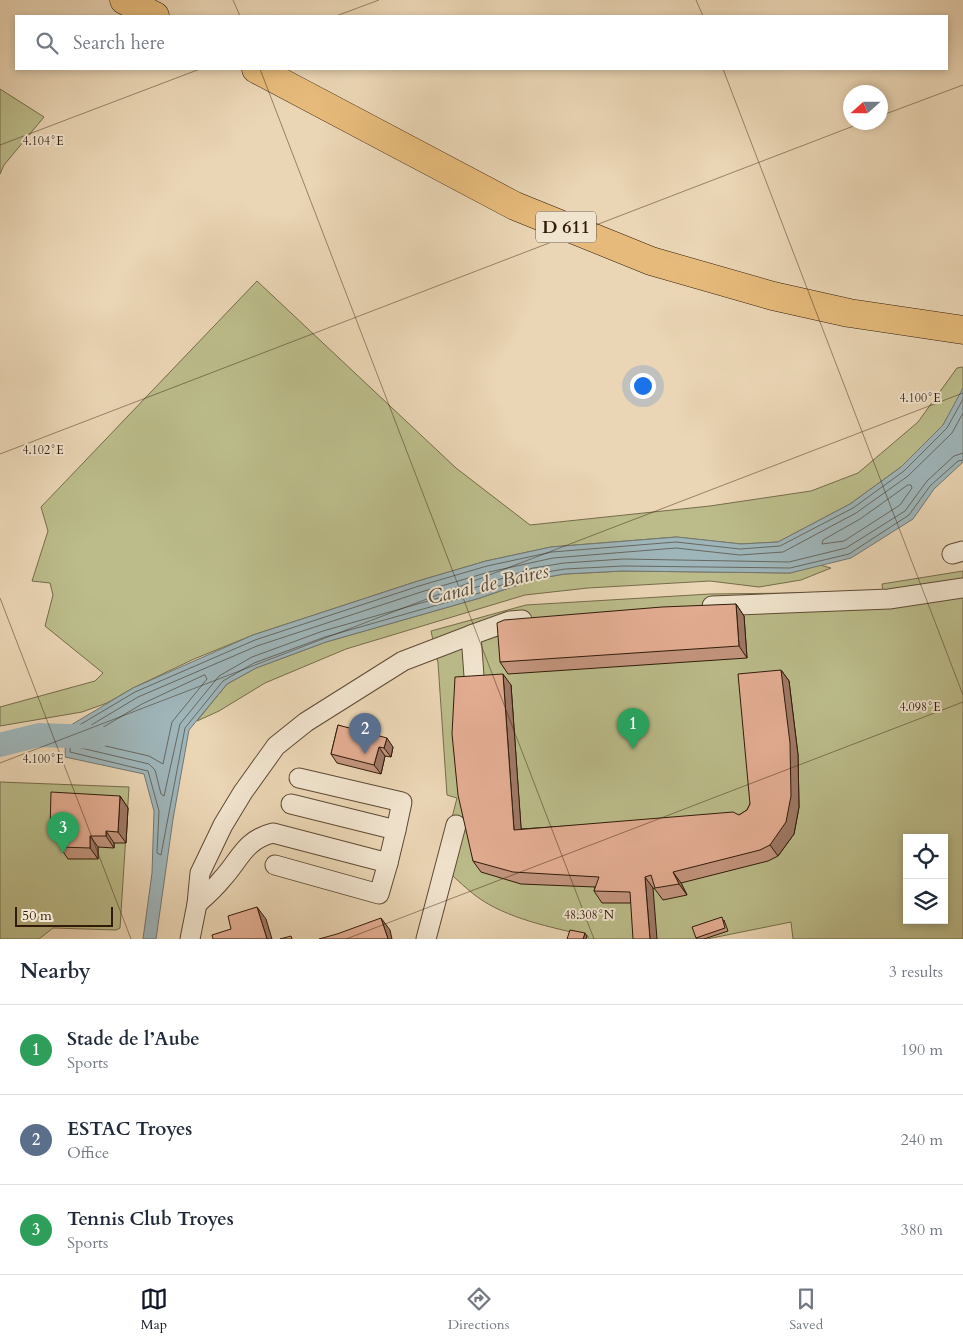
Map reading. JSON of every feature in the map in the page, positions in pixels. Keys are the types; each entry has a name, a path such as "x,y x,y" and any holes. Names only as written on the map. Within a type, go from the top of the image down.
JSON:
{"highway":[{"path":"124,0 153,15"},
{"name":"D 611","path":"258,70 515,206 651,261 773,296 849,313 963,330"},
{"path":"901,322 963,323"}],"lane":[{"path":"692,606 889,599 963,588"},
{"path":"190,939 197,904 200,873 223,825 243,792 276,746 306,722 403,661 510,621 538,618"},
{"path":"471,635 474,676"},
{"path":"275,865 379,894 388,863 402,802 299,778"},
{"path":"291,804 396,830"},
{"path":"426,939 456,825"},
{"path":"197,904 224,878 238,855 262,836 273,833 388,863"}],"green space":[{"path":"0,89 44,117 4,165 0,174"},
{"path":"257,281 456,468 530,525 710,506 811,491 858,473 918,422 957,368 963,367 963,390 943,425 901,467 850,504 778,542 741,544 676,537 551,547 486,561 418,581 253,635 194,659 133,688 107,703 82,712 0,726 0,707 95,681 103,673 45,626 53,595 50,583 32,581 48,531 41,507"},
{"path":"820,565 831,568 801,580 759,587 710,581 588,588 525,595 346,649 265,683 219,711 197,721 227,684 256,668 326,642 480,598 535,579 565,574 623,571 790,573"},
{"path":"963,571 963,939 793,939 791,922 707,939 588,939 588,936 530,921 501,911 476,896 450,873 437,876 457,798 447,795 438,663 431,631 526,605 710,594 883,592 882,584"},
{"path":"0,782 129,787 120,928 116,930 53,928 39,939 0,939"}],"water":[{"path":"963,388 963,462 934,489 913,519 851,558 790,573 623,571 565,574 535,579 480,598 326,642 256,668 227,684 189,730 173,819 156,939 143,939 152,873 154,811 144,774 65,757 66,728 133,688 253,635 418,581 486,561 551,547 677,537 741,544 778,542 850,504 901,467 943,425"}],"building":[{"path":"736,604 739,646 500,662 497,623 504,620 662,607"},
{"path":"781,670 790,743 791,796 786,822 770,845 760,850 673,872 679,884 655,888 651,875 645,877 650,939 633,939 630,892 594,891 599,877 513,872 473,861 458,795 452,734 455,677 503,674 514,830 733,812 739,815 747,810 750,804 738,674"},
{"path":"338,725 387,738 384,748 379,747 374,765 331,754"},
{"path":"51,792 120,796 118,832 106,831 106,836 90,836 90,848 60,847 60,830 50,829"},
{"path":"257,907 267,939 213,939 212,935 231,929 228,916"},
{"path":"722,917 725,928 696,938 692,927"},
{"path":"381,918 388,939 319,939 337,934"},
{"path":"570,930 585,933 583,939 567,939"},
{"path":"291,936 292,939 280,939"}],"waterway":[{"name":"Canal de Baires","path":"0,745 39,735 97,737"}],"place":[{"name":"Stade de l’Aube","path":"633,749"},
{"name":"ESTAC Troyes","path":"365,754"},
{"name":"Tennis Club Troyes","path":"63,853"}]}
